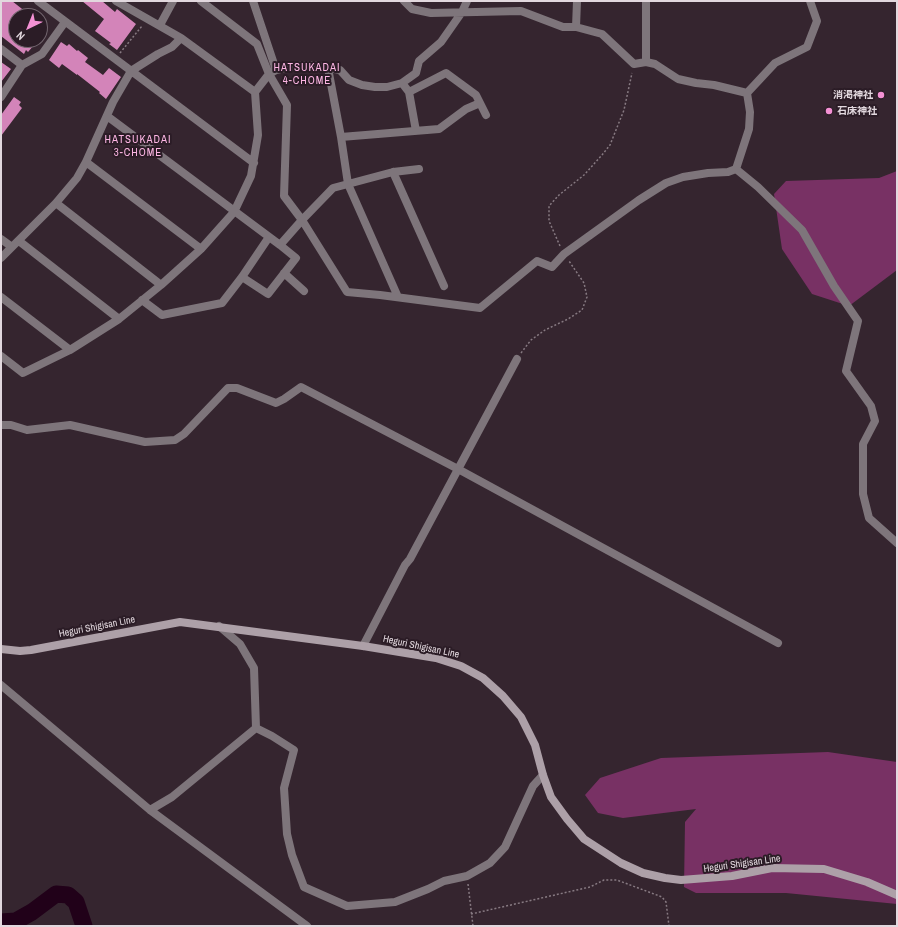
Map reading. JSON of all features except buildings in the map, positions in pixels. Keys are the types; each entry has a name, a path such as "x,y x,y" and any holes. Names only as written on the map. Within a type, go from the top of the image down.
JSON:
{"main road":[{"name":"Heguri Shigisan Line","path":"1,649 30,650 180,622 363,646 436,658 461,666 483,678 503,696 521,717 534,745 551,797 584,839 621,863 643,873 681,880 732,876 772,868 824,869 867,882 895,893"}],"street":[{"path":"38,1 254,163"},
{"path":"116,1 181,38 256,92"},
{"path":"160,25 172,1"},
{"path":"201,1 257,44 273,72 287,105 284,196 302,220 347,292 480,308 537,261 552,267 564,254 639,200 666,183 683,177 708,173 728,172 736,169"},
{"path":"253,1 273,72"},
{"path":"404,1 412,9 432,13 521,11 563,27 576,27 602,34 634,64 646,62 655,64 678,79 714,85 747,93"},
{"path":"1,356 23,373 70,350 119,319 162,285 201,249 234,212 251,176 258,135 256,92 273,72 294,66 312,65 340,70 349,80 362,85 386,87 402,82 416,73 419,61 441,42 462,12 467,1"},
{"path":"576,27 577,1"},
{"path":"646,1 646,62"},
{"path":"747,93 775,63 807,47 817,21 810,1"},
{"path":"1,97 22,65 42,54 65,22"},
{"path":"1,258 56,203 77,178 131,71 172,47 181,38"},
{"path":"1,49 22,65"},
{"path":"328,68 348,184 398,297"},
{"path":"409,92 446,73 476,95 486,115"},
{"path":"402,82 409,92 416,131"},
{"path":"736,169 749,129 750,112 747,93"},
{"path":"341,137 439,129 466,109 480,103"},
{"path":"107,116 296,258 268,294 242,277"},
{"path":"86,162 201,249"},
{"path":"280,246 302,220 333,188 393,172 419,169"},
{"path":"736,169 758,187 802,230 834,286 858,321 846,371 871,406 875,421 863,444 863,494 869,518 897,543"},
{"path":"393,172 444,286"},
{"path":"56,203 162,285"},
{"path":"142,300 162,315 222,303 242,277 269,237"},
{"path":"1,239 12,248"},
{"path":"19,241 119,319"},
{"path":"284,273 304,291"},
{"path":"1,297 70,350"},
{"path":"363,646 405,565 410,559 517,359"},
{"path":"1,426 11,425 27,430 70,425 145,442 175,440 184,434 228,388 237,388 276,403 301,387 458,468 778,643"},
{"path":"219,626 240,644 254,668 256,728"},
{"path":"1,685 150,810 307,926"},
{"path":"150,810 172,797 256,728"},
{"path":"256,728 294,750 284,788 287,826 292,855 304,887 347,906 395,902 444,881 467,876 490,863 504,847 533,786 543,775"}],"path":[{"path":"115,59 148,19"},
{"path":"517,359 531,340 545,330 568,319 582,310 587,297 584,283 564,254 549,221 549,206 559,195 584,175 610,145 624,110 634,64"},
{"path":"467,876 473,926"},
{"path":"471,914 590,887 604,880 617,880 662,897 666,902 669,926"}],"shaded area":[{"path":"897,171 897,270 849,306 812,294 782,249 774,194 786,181 879,178"},
{"path":"828,752 897,762 897,904 786,893 696,893 684,887 685,822 696,809 623,818 598,813 585,795 600,778 661,758"}],"waterway":[{"path":"1,922 16,921 32,912 56,894 68,895 76,902 84,926"}],"place":[{"name":"消渇神社","path":"881,95"},
{"name":"石床神社","path":"829,111"}],"district":[{"name":"HATSUKADAI 4-CHOME","path":"307,74"},
{"name":"HATSUKADAI 3-CHOME","path":"138,146"}]}
